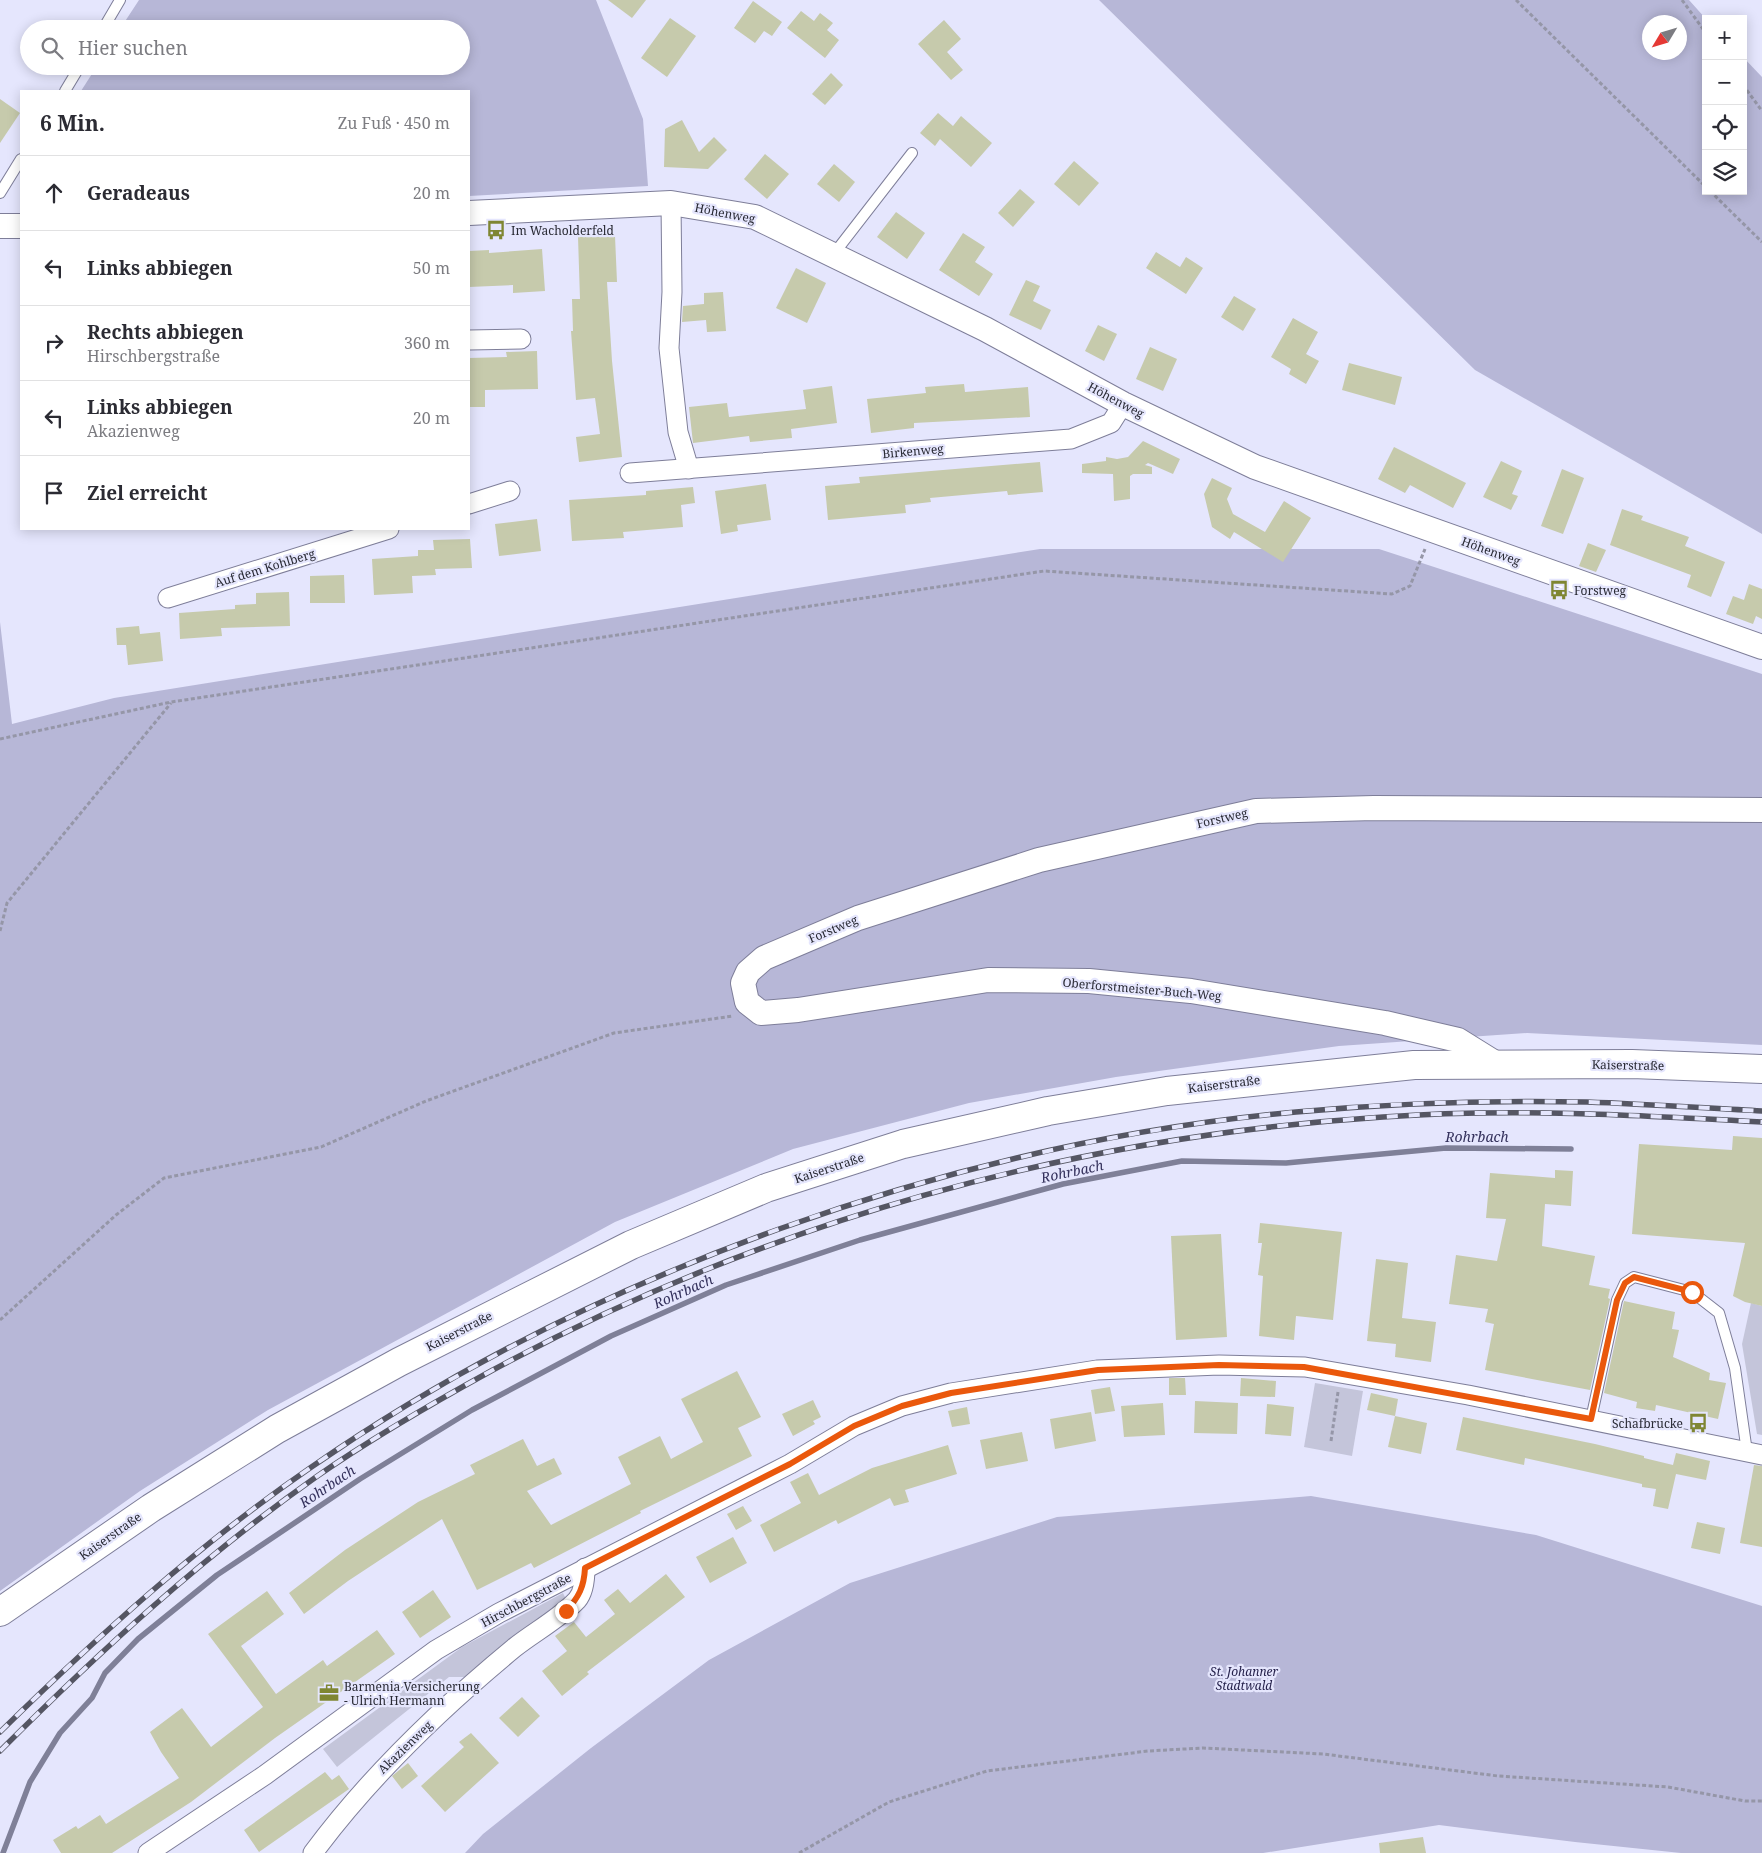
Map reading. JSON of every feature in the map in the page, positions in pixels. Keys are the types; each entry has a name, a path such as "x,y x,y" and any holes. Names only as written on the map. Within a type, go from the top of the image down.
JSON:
{"main road":[{"name":"Kaiserstraße","path":"0,1612 151,1508 277,1429 390,1366 630,1245 766,1188 903,1144 1048,1111 1140,1096 1281,1078 1414,1065 1495,1063 1632,1064 1762,1069"}],"street":[{"name":"Höhenweg","path":"470,213 671,203 755,217 986,329 1123,404 1255,467 1762,648"},
{"path":"671,203 672,292 669,348 678,432 689,469"},
{"path":"0,226 20,226"},
{"path":"470,340 521,339"},
{"name":"Birkenweg","path":"630,473 1071,439 1111,423 1123,404"},
{"path":"470,504 510,491"},
{"name":"Auf dem Kohlberg","path":"168,598 361,533 382,530"},
{"name":"Forstweg","path":"761,1013 747,1002 744,983 748,972 764,958 858,918 1039,860 1256,811 1374,808 1762,810"},
{"name":"Oberforstmeister-Buch-Weg","path":"761,1013 798,1010 988,980 1089,981 1191,991 1385,1023 1458,1040 1495,1063"},
{"name":"Hirschbergstraße","path":"148,1853 264,1775 436,1650 585,1568 790,1464 854,1426 902,1406 951,1393 1098,1370 1219,1365 1304,1367 1591,1419 1754,1454"},
{"name":"Akazienweg","path":"313,1853 341,1815 383,1768 413,1739 514,1648 566,1611 579,1598 584,1582 585,1568"}],"lane":[{"path":"108,20 120,0"},
{"path":"66,90 75,75"},
{"path":"833,255 912,153"},
{"path":"0,193 20,161"},
{"path":"1591,1419 1617,1300 1625,1283 1634,1277 1692,1292 1707,1302 1718,1314 1735,1368 1754,1454"}],"path":[{"path":"1516,0 1702,183"},
{"path":"1682,0 1702,28"},
{"path":"1747,90 1762,110"},
{"path":"1714,195 1762,242"},
{"path":"0,738 172,702 1044,571 1392,594 1410,586 1433,530"},
{"path":"0,930 8,903 172,702"},
{"path":"0,1320 116,1215 164,1178 321,1147 426,1101 614,1033 761,1013"},
{"path":"1331,1441 1338,1392"},
{"path":"799,1853 889,1802 987,1771 1166,1750 1203,1748 1324,1754 1498,1776 1668,1787 1744,1801 1762,1801"}],"shaded area":[{"path":"1751,1303 1762,1306 1762,1435 1757,1434 1742,1344"},
{"path":"1315,1383 1363,1391 1352,1456 1304,1447"},
{"path":"563,1593 566,1599 465,1677 449,1677 337,1767 323,1749 462,1647"}],"green space":[{"path":"139,0 596,0 643,119 648,186 470,196 470,90 82,90 91,75 470,75 470,20 126,20"},
{"path":"1099,0 1689,0 1702,15 1702,195 1747,195 1747,61 1762,77 1762,534 1475,370"},
{"path":"1040,549 1379,549 1762,674 1762,1045 1527,1033 1339,1046 1116,1077 969,1103 793,1149 615,1222 268,1410 140,1491 0,1591 0,622 12,724 114,698"},
{"name":"St. Johanner Stadtwald","path":"1311,1496 1536,1535 1762,1606 1762,1853 1681,1853 1439,1825 1263,1853 465,1853 483,1834 591,1748 709,1660 850,1583 1057,1517"}],"building":[{"path":"608,0 646,0 632,18"},
{"path":"753,1 782,22 772,36 764,31 755,43 734,28"},
{"path":"801,11 814,21 820,13 833,23 827,30 839,40 825,58 787,28"},
{"path":"670,18 696,36 667,77 641,58"},
{"path":"944,20 961,39 947,52 963,70 951,80 918,44"},
{"path":"831,73 843,85 825,105 812,94"},
{"path":"0,99 20,113 0,143"},
{"path":"938,113 953,126 961,116 992,143 971,167 940,139 935,146 920,133"},
{"path":"682,120 699,152 714,137 727,150 708,169 664,167 665,129"},
{"path":"765,154 789,174 767,199 744,179"},
{"path":"1074,161 1099,183 1079,206 1054,184"},
{"path":"834,164 855,182 839,202 817,184"},
{"path":"1020,189 1035,202 1013,227 998,213"},
{"path":"896,212 925,233 907,259 877,237"},
{"path":"963,233 985,247 975,262 993,274 979,296 939,270"},
{"path":"615,236 617,282 607,282 612,361 622,457 579,462 576,437 600,434 595,398 576,400 571,331 573,331 572,299 580,299 578,237"},
{"path":"542,249 545,291 513,293 513,285 470,287 470,251 489,250 489,253"},
{"path":"1156,252 1180,267 1186,257 1203,268 1186,294 1146,268"},
{"path":"796,268 826,283 807,323 776,308"},
{"path":"1026,280 1040,286 1033,301 1051,310 1041,330 1009,315"},
{"path":"723,292 726,331 707,332 706,320 682,322 683,306 704,304 704,293"},
{"path":"1234,296 1256,309 1243,331 1221,317"},
{"path":"1293,318 1318,332 1306,354 1319,361 1306,384 1289,374 1291,369 1271,357"},
{"path":"1098,325 1117,334 1104,361 1085,351"},
{"path":"1150,347 1177,359 1163,391 1136,379"},
{"path":"537,351 538,389 485,390 485,407 470,407 470,358 507,357 506,352"},
{"path":"1349,363 1402,377 1395,405 1342,390"},
{"path":"964,384 965,392 1028,387 1030,417 914,423 914,428 871,433 867,399 926,393 925,387"},
{"path":"832,386 837,423 791,429 792,438 750,442 749,436 693,443 689,407 727,403 729,417 806,409 803,390"},
{"path":"1143,441 1180,459 1173,474 1148,463 1145,465 1152,467 1152,474 1133,474 1130,476 1130,499 1114,501 1113,474 1082,473 1082,464 1106,461 1106,457 1117,459 1128,457"},
{"path":"1394,447 1466,483 1453,508 1410,485 1405,493 1378,479"},
{"path":"1501,461 1522,471 1512,494 1518,496 1511,510 1483,497"},
{"path":"1040,462 1043,492 1008,495 1007,491 930,498 931,502 905,505 906,513 828,520 825,486 860,483 859,477"},
{"path":"1562,469 1584,478 1563,534 1541,526"},
{"path":"1212,478 1232,488 1227,499 1233,514 1265,532 1284,501 1311,518 1283,562 1234,532 1230,539 1212,527 1204,494"},
{"path":"766,484 771,520 737,525 738,531 721,534 715,491"},
{"path":"693,487 695,503 681,505 683,527 623,532 624,538 572,541 569,500 646,495 646,491"},
{"path":"1622,509 1643,516 1641,520 1689,537 1685,546 1725,562 1711,597 1687,587 1691,575 1610,545"},
{"path":"537,519 541,551 499,556 495,524"},
{"path":"470,539 472,568 435,569 436,575 412,576 413,593 374,595 372,559 418,556 418,550 434,550 433,540"},
{"path":"1588,543 1606,550 1596,572 1579,566"},
{"path":"344,575 345,603 310,603 310,576"},
{"path":"1749,584 1762,589 1762,619 1756,616 1753,624 1726,614 1733,596 1744,600"},
{"path":"289,592 290,626 221,628 222,636 180,639 179,613 235,609 235,605 256,604 256,593"},
{"path":"139,626 140,634 160,632 163,661 128,665 126,645 117,645 116,628"},
{"path":"1733,1136 1762,1138 1762,1306 1745,1302 1733,1296 1745,1243 1632,1234 1639,1144 1732,1150"},
{"path":"1555,1170 1573,1171 1571,1206 1545,1204 1542,1246 1595,1256 1589,1285 1610,1289 1608,1298 1610,1299 1590,1390 1485,1370 1494,1324 1485,1322 1488,1309 1449,1304 1456,1255 1497,1261 1506,1219 1486,1218 1490,1173 1555,1178"},
{"path":"1260,1223 1342,1232 1333,1320 1296,1316 1294,1340 1259,1336 1263,1276 1258,1275 1262,1243 1258,1243"},
{"path":"1221,1234 1227,1337 1176,1340 1171,1236"},
{"path":"1376,1259 1408,1263 1402,1318 1436,1322 1431,1362 1395,1357 1396,1344 1367,1341"},
{"path":"1624,1301 1675,1312 1672,1329 1679,1330 1673,1357 1710,1373 1709,1380 1726,1383 1718,1419 1656,1405 1655,1411 1636,1408 1637,1402 1604,1393"},
{"path":"737,1371 761,1417 738,1428 752,1456 640,1511 641,1513 534,1568 531,1563 477,1590 442,1519 348,1581 304,1614 289,1593 345,1550 418,1502 475,1474 470,1465 523,1439 537,1466 554,1458 562,1474 527,1491 551,1525 631,1484 618,1457 660,1436 671,1459 703,1442 681,1399"},
{"path":"1169,1378 1185,1378 1186,1395 1169,1395"},
{"path":"1241,1378 1276,1381 1275,1397 1240,1396"},
{"path":"1110,1387 1115,1411 1095,1414 1091,1390"},
{"path":"1371,1393 1398,1399 1395,1416 1367,1410"},
{"path":"813,1400 821,1417 813,1421 815,1424 793,1436 782,1414"},
{"path":"1195,1401 1238,1403 1237,1434 1194,1433"},
{"path":"1163,1403 1165,1435 1124,1437 1121,1406"},
{"path":"1267,1404 1294,1407 1291,1436 1265,1434"},
{"path":"967,1407 970,1424 952,1427 948,1411"},
{"path":"1091,1412 1096,1441 1055,1449 1050,1419"},
{"path":"1395,1416 1427,1423 1421,1454 1388,1447"},
{"path":"1463,1417 1595,1444 1673,1465 1676,1453 1710,1461 1706,1480 1676,1474 1668,1509 1653,1506 1656,1489 1642,1487 1642,1484 1525,1458 1524,1465 1456,1450"},
{"path":"1022,1432 1028,1461 986,1469 980,1440"},
{"path":"948,1445 957,1474 905,1490 909,1502 894,1506 890,1498 838,1524 836,1520 774,1552 760,1525 801,1503 790,1482 808,1473 819,1495 872,1468"},
{"path":"1754,1465 1762,1466 1762,1547 1740,1543"},
{"path":"743,1506 752,1521 736,1530 727,1514"},
{"path":"1697,1522 1725,1528 1720,1554 1691,1548"},
{"path":"733,1537 747,1563 710,1583 696,1557"},
{"path":"666,1574 685,1597 587,1672 589,1674 562,1696 542,1671 567,1651 555,1636 574,1622 586,1637 615,1614 604,1600 618,1589 630,1603"},
{"path":"433,1590 451,1617 420,1638 402,1612"},
{"path":"267,1591 284,1614 241,1646 276,1694 323,1660 327,1666 377,1630 395,1654 275,1738 191,1802 112,1853 61,1853 53,1840 76,1826 78,1829 100,1815 106,1824 179,1778 150,1732 182,1708 211,1747 263,1707 208,1634"},
{"path":"522,1697 540,1716 518,1737 499,1718"},
{"path":"471,1733 499,1763 445,1812 421,1786 464,1747 459,1742"},
{"path":"408,1763 418,1776 402,1789 392,1776"},
{"path":"325,1772 332,1780 339,1775 349,1789 259,1852 244,1830"},
{"path":"1423,1837 1426,1853 1380,1853 1379,1843"}],"waterway":[{"name":"Rohrbach","path":"3,1853 30,1782 60,1733 92,1698 105,1673 138,1639 217,1575 360,1479 472,1410 611,1336 726,1285 860,1240 1063,1184 1182,1161 1286,1163 1446,1148 1571,1149"}],"railway":[{"path":"0,1732 149,1593 228,1528 310,1468 419,1398 535,1334 656,1278 780,1228 908,1187 1038,1153 1167,1128 1296,1112 1405,1104 1514,1101 1587,1102 1762,1111"},
{"path":"0,1751 113,1642 192,1573 273,1508 359,1449 491,1371 595,1318 702,1271 811,1230 923,1196 1036,1167 1151,1144 1266,1128 1383,1117 1478,1113 1620,1115 1762,1122"}],"place":[{"name":"Im Wacholderfeld","path":"496,230"},
{"name":"Forstweg","path":"1559,590"},
{"name":"Schafbrücke","path":"1698,1423"},
{"name":"Barmenia Versicherung - Ulrich Hermann","path":"329,1693"}],"route":[{"path":"566,1611 579,1598 584,1582 585,1568 790,1464 854,1426 902,1406 951,1393 1098,1370 1219,1365 1304,1367 1468,1395 1591,1419 1617,1300 1625,1283 1634,1277 1692,1292"}]}
